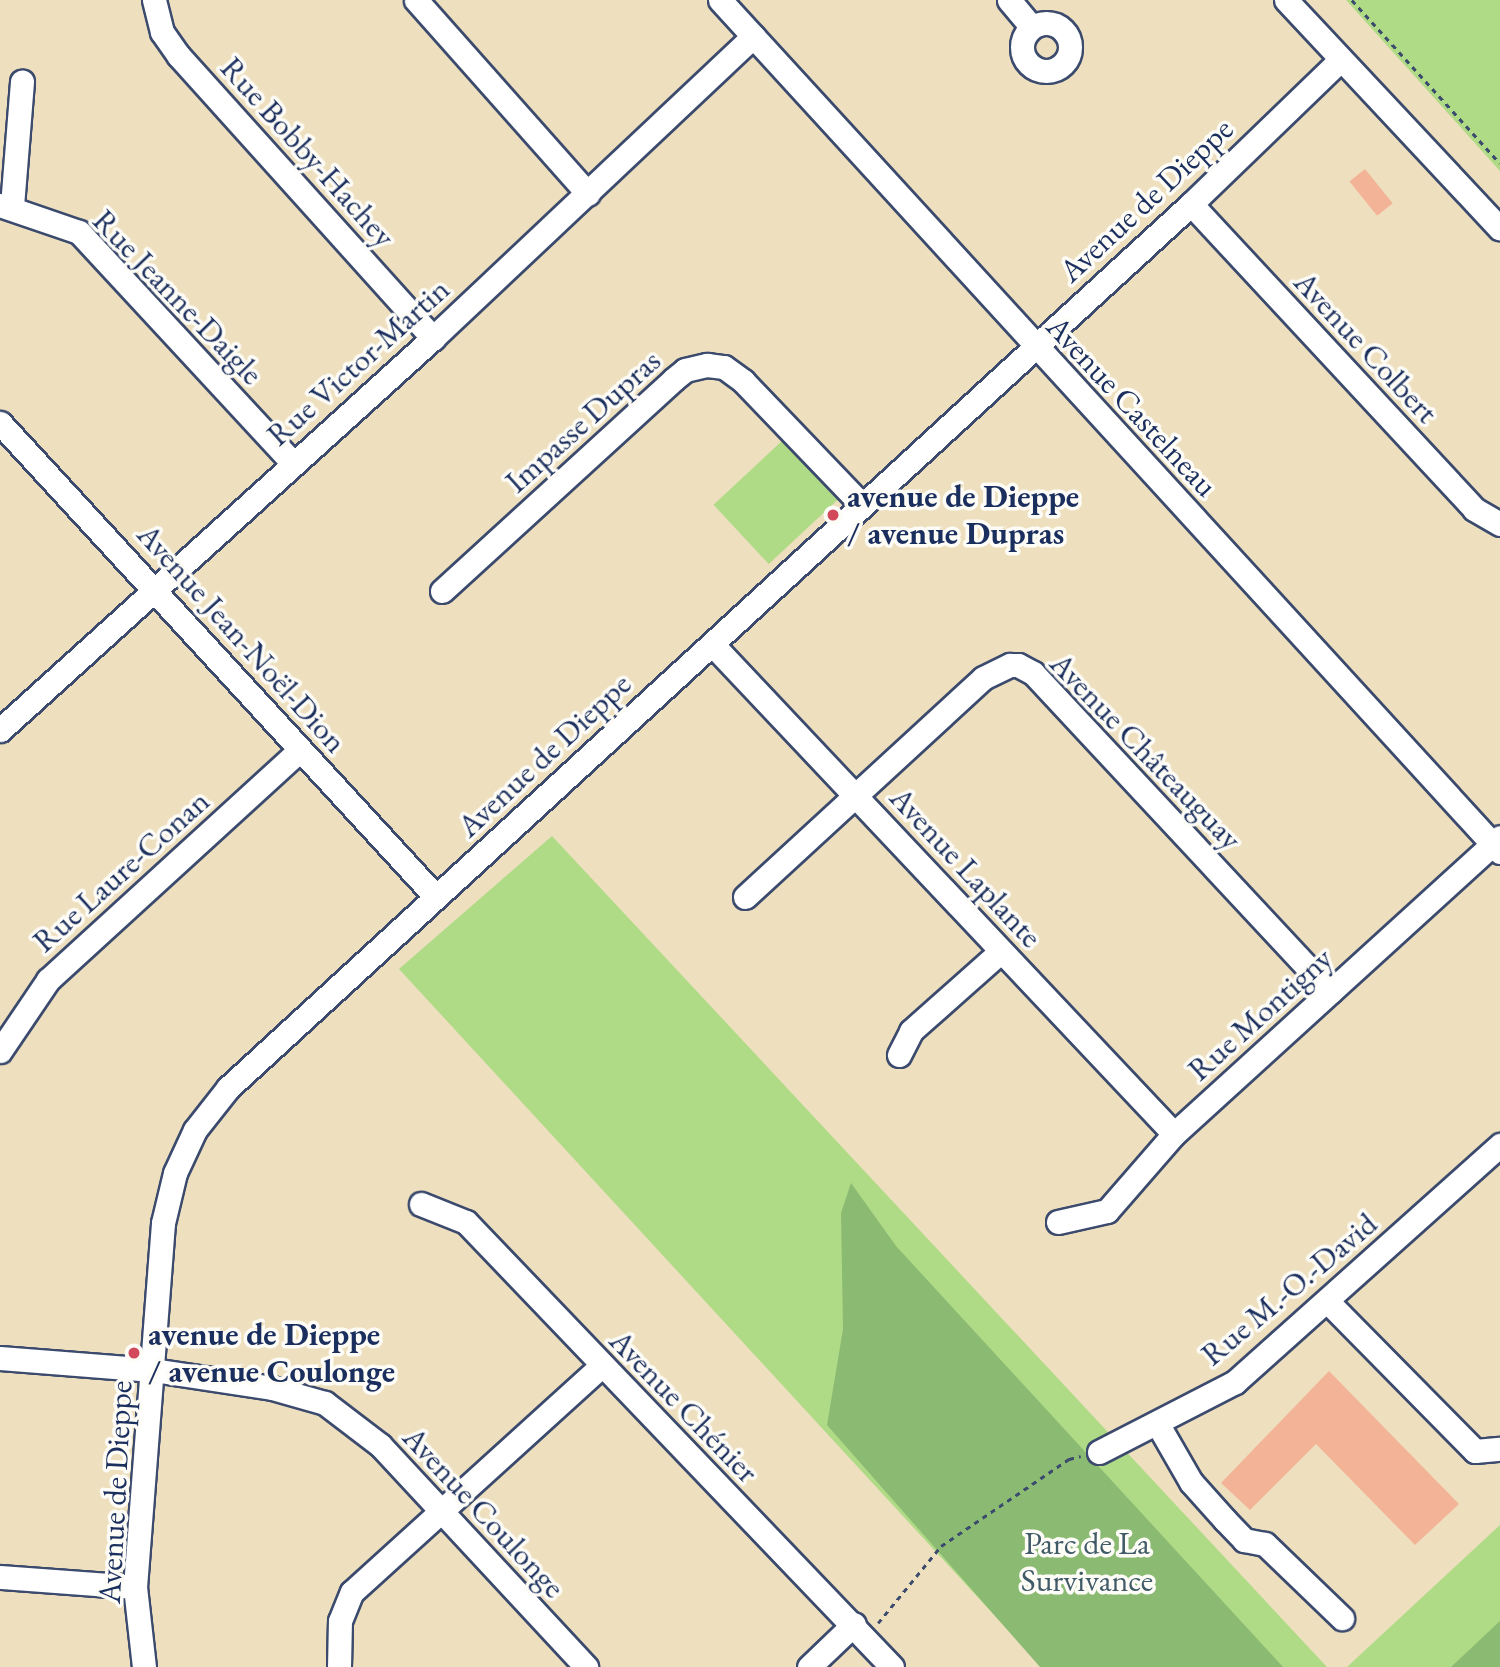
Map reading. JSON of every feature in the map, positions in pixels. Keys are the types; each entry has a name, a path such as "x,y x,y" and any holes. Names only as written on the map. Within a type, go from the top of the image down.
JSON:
{"street":[{"name":"Rue Bobby-Hachey","path":"154,0 162,32 179,56 433,338"},
{"path":"416,0 588,194"},
{"name":"Avenue Castelneau","path":"720,0 1035,346 1497,844"},
{"path":"1009,0 1032,27"},
{"path":"1286,0 1500,229"},
{"name":"Rue Victor-Martin","path":"0,730 433,338 753,36"},
{"name":"Avenue de Dieppe","path":"144,1667 135,1587 163,1223 175,1173 195,1130 228,1088 1191,204 1340,60"},
{"path":"6,206 22,81"},
{"name":"Avenue Colbert","path":"1191,204 1474,509 1500,524"},
{"name":"Rue Jeanne-Daigle","path":"6,206 79,232 293,463"},
{"name":"Impasse Dupras","path":"442,591 674,379 685,370 707,365 724,367 743,381 862,505"},
{"name":"Avenue Jean-Noël-Dion","path":"0,423 155,587 436,897"},
{"name":"Avenue Laplante","path":"712,644 1174,1134"},
{"name":"Avenue Châteauguay","path":"745,897 983,678 1010,665 1018,666 1033,673 1330,992"},
{"name":"Rue Laure-Conan","path":"0,1051 48,980 300,750"},
{"name":"Rue Montigny","path":"1058,1222 1107,1211 1174,1134 1497,844"},
{"path":"899,1055 911,1031 1001,951"},
{"name":"Rue M.-O.-David","path":"1099,1452 1235,1382 1329,1303 1500,1145"},
{"name":"Avenue Chénier","path":"421,1203 466,1222 892,1667"},
{"path":"1329,1303 1475,1451 1500,1449"},
{"name":"Avenue Coulonge","path":"0,1358 153,1370 272,1388 325,1403 361,1427 586,1667"},
{"path":"340,1667 340,1621 352,1592 601,1366"},
{"path":"1157,1423 1191,1482 1224,1520 1244,1540 1265,1544 1342,1618"},
{"path":"0,1577 135,1587"},
{"path":"809,1667 860,1631"}],"path":[{"path":"1352,0 1500,163"},
{"path":"860,1631 941,1546 1069,1459 1099,1452"}],"green space":[{"path":"1346,0 1500,0 1500,171"},
{"path":"783,440 838,499 769,564 714,505"},
{"name":"Parc de La Survivance","path":"552,836 1327,1667 1042,1667 399,969"},
{"path":"851,1183 896,1246 1283,1667 1040,1667 827,1425 843,1329 841,1213"},
{"path":"1500,1525 1500,1667 1347,1667"},
{"path":"1500,1621 1500,1667 1451,1667"}],"building":[{"path":"1365,169 1393,203 1377,216 1349,182"},
{"path":"1329,1371 1459,1504 1415,1545 1316,1444 1250,1510 1221,1483"}],"place":[{"name":"avenue de Dieppe / avenue Dupras","path":"833,515"},
{"name":"avenue de Dieppe / avenue Coulonge","path":"134,1353"}]}
